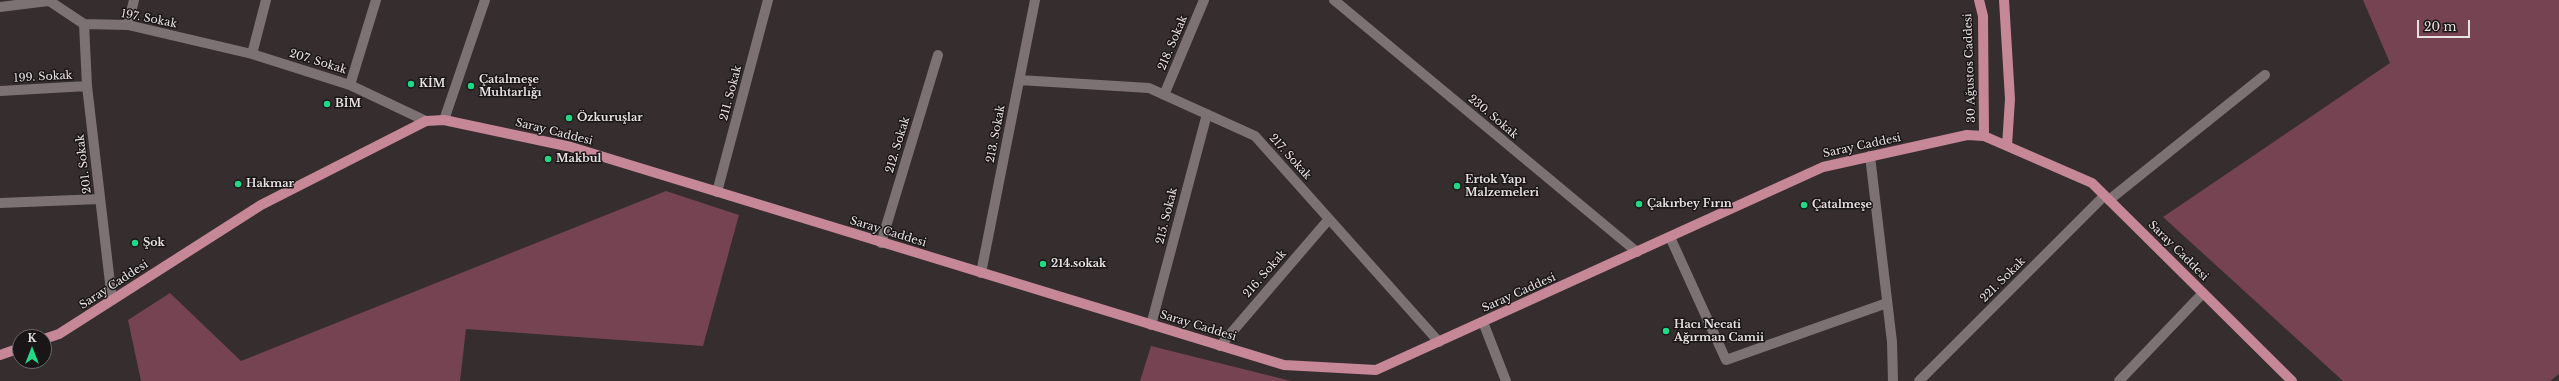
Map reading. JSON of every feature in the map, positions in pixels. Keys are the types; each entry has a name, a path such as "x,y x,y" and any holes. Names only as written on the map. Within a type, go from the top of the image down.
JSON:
{"main road":[{"name":"30 Ağustos Caddesi","path":"1979,0 1983,16 1984,136"},
{"path":"2004,0 2010,99 2007,146"},
{"name":"Saray Caddesi","path":"52,336 59,334 261,205 426,121 444,120 571,147 1284,365 1376,370 1670,237 1822,166 1967,136 1984,136 2092,183 2292,381"},
{"path":"0,355 12,351"}],"street":[{"path":"0,7 48,0 84,24"},
{"path":"128,25 134,0"},
{"path":"252,54 266,0"},
{"path":"350,85 376,0"},
{"path":"444,120 484,0"},
{"name":"211. Sokak","path":"717,192 768,0"},
{"name":"213. Sokak","path":"981,273 1035,0"},
{"name":"218. Sokak","path":"1164,95 1204,0"},
{"name":"230. Sokak","path":"1334,0 1637,252"},
{"name":"197. Sokak","path":"84,24 128,25 252,54"},
{"name":"201. Sokak","path":"84,24 87,86 112,300"},
{"name":"207. Sokak","path":"252,54 350,85 426,121"},
{"name":"212. Sokak","path":"882,243 938,55"},
{"name":"221. Sokak","path":"1919,381 2107,198 2265,75"},
{"name":"217. Sokak","path":"1019,80 1149,88 1255,136 1439,342"},
{"name":"199. Sokak","path":"0,91 87,86"},
{"name":"215. Sokak","path":"1151,325 1207,114"},
{"path":"1870,156 1888,303 1893,381"},
{"path":"0,203 100,199"},
{"name":"216. Sokak","path":"1220,346 1329,219"},
{"path":"1670,237 1726,360 1888,303"},
{"path":"2119,381 2203,293"},
{"path":"1483,322 1506,381"}],"shaded area":[{"path":"2363,0 2559,0 2559,374 2550,381 2343,381 2163,217 2390,63"},
{"path":"666,191 739,215 703,346 466,329 460,381 141,381 128,320 170,293 241,361"},
{"path":"1151,346 1291,381 1140,381"}],"place":[{"name":"KİM","path":"411,84"},
{"name":"Çatalmeşe Muhtarlığı","path":"471,86"},
{"name":"BİM","path":"327,104"},
{"name":"Özkuruşlar","path":"569,118"},
{"name":"Makbul","path":"548,159"},
{"name":"Hakmar","path":"238,184"},
{"name":"Ertok Yapı Malzemeleri","path":"1457,186"},
{"name":"Çakırbey Fırın","path":"1639,204"},
{"name":"Çatalmeşe","path":"1804,205"},
{"name":"Şok","path":"135,243"},
{"name":"214.sokak","path":"1043,264"},
{"name":"Hacı Necati Ağırman Camii","path":"1666,331"}]}
